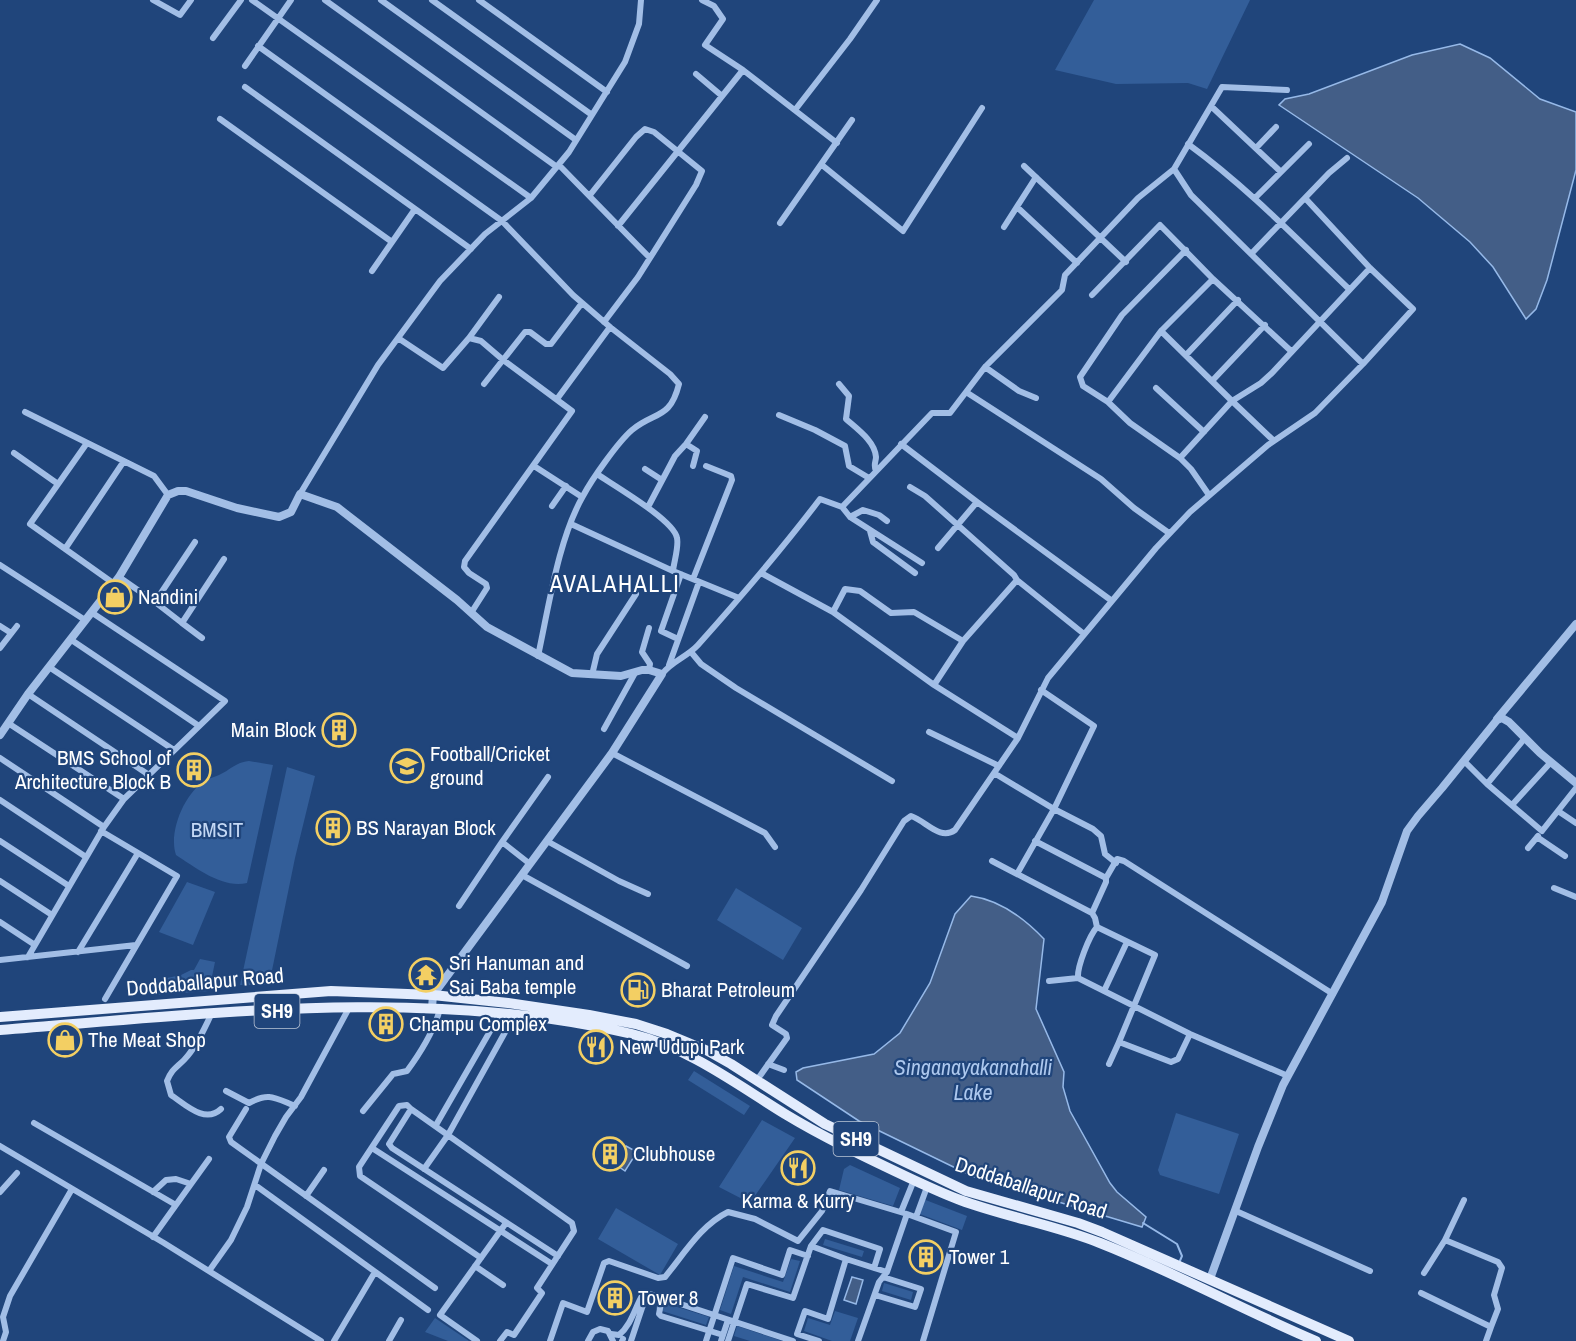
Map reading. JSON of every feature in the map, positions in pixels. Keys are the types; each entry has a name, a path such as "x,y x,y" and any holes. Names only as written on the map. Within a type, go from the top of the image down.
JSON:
{"main road":[{"name":"Doddaballapur Road","path":"0,1017 176,1005 230,998 331,991 433,995 547,1008 636,1024 708,1051 825,1124 966,1191 1078,1223 1184,1267 1349,1341"},
{"name":"Doddaballapur Road","path":"0,1030 211,1014 350,1007 436,1009 500,1014 636,1035 703,1062 815,1131 927,1187 971,1204 1076,1234 1167,1272 1316,1341"}],"street":[{"path":"153,0 180,15 191,0"},
{"path":"213,38 241,0"},
{"path":"252,0 531,198"},
{"path":"245,66 291,0"},
{"path":"325,0 558,166 590,195 649,257"},
{"path":"381,0 576,140"},
{"path":"432,0 592,115"},
{"path":"479,0 607,92"},
{"path":"0,735 28,694 116,580 168,495 186,491 237,508 279,517 291,512 378,364 440,281 485,234 531,198 576,140 625,62 639,24 641,0"},
{"path":"702,0 714,6 723,19 705,45 743,70 837,143"},
{"path":"795,110 877,0"},
{"path":"258,46 502,221 518,240 582,303 670,374 679,384 676,397 668,409 632,430 582,496 557,568 538,656"},
{"path":"618,226 743,70"},
{"path":"696,74 722,96"},
{"path":"245,87 471,249"},
{"path":"842,507 932,413 950,413 985,367 1062,290 1065,275 1138,198 1174,169 1222,87 1287,90"},
{"path":"1212,107 1281,172"},
{"path":"822,165 903,231 982,108"},
{"path":"220,119 392,242"},
{"path":"780,223 852,120"},
{"path":"1257,147 1276,127"},
{"path":"590,195 645,129 654,132 702,171 696,185 638,276 604,322"},
{"path":"1188,144 1222,168 1349,290"},
{"path":"1255,198 1309,144"},
{"path":"1251,254 1347,158"},
{"path":"1024,166 1126,262"},
{"path":"1174,169 1191,195 1363,364"},
{"path":"1004,227 1036,177"},
{"path":"757,1080 787,1038 786,1034 772,1025 776,1016 861,890 897,829 911,816 920,819 942,834 948,835 954,830 1018,738 1041,690 1084,634 1169,533 1209,495 1274,441 1315,413 1413,309 1370,268 1305,198"},
{"path":"1017,207 1077,263"},
{"path":"372,271 415,209"},
{"path":"1092,296 1160,225 1291,351"},
{"path":"1186,250 1122,315 1080,377 1083,386 1108,402 1130,423 1180,458 1209,495"},
{"path":"1180,458 1232,401 1261,383 1370,268"},
{"path":"1108,402 1161,331 1214,279"},
{"path":"398,338 443,368 499,297"},
{"path":"1186,355 1238,300"},
{"path":"484,384 527,331 546,344 551,344 582,303"},
{"path":"1212,381 1265,326"},
{"path":"557,399 610,327"},
{"path":"1161,331 1274,441"},
{"path":"468,338 481,341 502,359 572,409 572,414 465,561 464,567 469,573 486,584 488,588 471,613"},
{"path":"985,367 1019,391 1036,398"},
{"path":"839,384 849,396 846,419 866,436 876,457 874,462 876,471"},
{"path":"1156,387 1204,432"},
{"path":"966,392 1101,479 1134,508 1169,533"},
{"path":"25,412 154,476 168,495"},
{"path":"779,415 845,446 849,466 869,478"},
{"path":"648,507 675,456 705,417"},
{"path":"87,443 30,524 65,549 155,602 202,638"},
{"path":"686,444 697,451 693,466"},
{"path":"901,444 1112,601"},
{"path":"14,453 58,484"},
{"path":"65,549 124,461"},
{"path":"534,466 582,496"},
{"path":"363,1111 393,1074 407,1071 437,1022 433,995 612,753 669,665 732,480 731,476 726,473 706,466"},
{"path":"645,469 662,480"},
{"path":"597,474 648,507 674,531 677,538 673,571"},
{"path":"552,506 566,486"},
{"path":"910,487 925,496 1017,580 1084,634"},
{"path":"300,494 337,507 487,627 572,673 621,676 650,670 662,674"},
{"path":"669,665 692,652 761,573 820,499 842,507 850,517 869,531 922,563"},
{"path":"938,548 977,502"},
{"path":"850,517 863,510 879,515 887,521"},
{"path":"571,524 673,571 739,598"},
{"path":"869,531 873,542 915,573"},
{"path":"155,602 195,542"},
{"path":"182,623 224,559"},
{"path":"0,565 85,620"},
{"path":"761,573 833,612 934,685 1018,738"},
{"path":"678,639 661,631 681,574"},
{"path":"934,685 963,641 1017,580"},
{"path":"833,612 845,589 860,591 891,613 914,612 963,641"},
{"path":"592,675 597,654 636,594"},
{"path":"28,957 102,829 124,799 225,701 91,612"},
{"path":"1210,1279 1269,1118 1288,1076 1382,902 1407,831 1576,624"},
{"path":"0,626 11,633"},
{"path":"0,648 17,626"},
{"path":"649,628 642,652 650,664 650,670"},
{"path":"70,639 199,726"},
{"path":"692,652 701,664 736,688 892,781"},
{"path":"49,667 174,750"},
{"path":"604,729 635,673"},
{"path":"1017,873 1054,809 1094,726 1041,690"},
{"path":"28,694 149,775"},
{"path":"1497,720 1502,718 1509,722 1576,783"},
{"path":"8,723 124,799"},
{"path":"929,732 999,766"},
{"path":"1487,784 1525,738"},
{"path":"612,753 765,833 775,847"},
{"path":"0,758 102,829 177,876 105,999"},
{"path":"1464,761 1542,831"},
{"path":"1512,806 1551,762"},
{"path":"994,773 1093,829 1101,836 1105,854 1116,862"},
{"path":"459,906 548,777"},
{"path":"1528,848 1576,788"},
{"path":"0,800 86,857"},
{"path":"1558,811 1576,823"},
{"path":"1537,837 1565,856"},
{"path":"0,841 69,886"},
{"path":"547,841 619,881 648,894"},
{"path":"1035,841 1106,878"},
{"path":"502,842 530,864"},
{"path":"78,951 138,853"},
{"path":"1092,913 1106,878 1117,859 1125,861 1333,994"},
{"path":"992,861 1092,913 1097,927"},
{"path":"522,875 687,966"},
{"path":"0,881 52,915"},
{"path":"1554,888 1576,897"},
{"path":"0,922 35,945"},
{"path":"1097,927 1155,955 1109,1064"},
{"path":"1078,978 1080,964 1097,927"},
{"path":"1104,991 1127,942"},
{"path":"0,960 136,945"},
{"path":"1049,981 1078,978 1190,1034 1288,1076"},
{"path":"209,1271 231,1240 255,1185 261,1164 350,1007"},
{"path":"211,1014 197,1042 184,1060 172,1070 167,1081 171,1095 203,1115 215,1115 221,1109"},
{"path":"436,1125 500,1014"},
{"path":"424,1169 448,1134 514,1016"},
{"path":"1119,1042 1171,1062 1178,1059 1190,1034"},
{"path":"768,1064 784,1070"},
{"path":"226,1091 249,1103 265,1096 295,1106"},
{"path":"481,1258 360,1176 359,1167 399,1106 407,1105 572,1223 574,1231 537,1288 542,1293 514,1335 507,1332 500,1341"},
{"path":"246,1109 228,1139 435,1288"},
{"path":"411,1109 389,1144 558,1256"},
{"path":"34,1122 176,1205"},
{"path":"0,1146 321,1341"},
{"path":"372,1148 499,1232 552,1264"},
{"path":"153,1237 209,1159"},
{"path":"306,1196 324,1170"},
{"path":"0,1192 17,1173"},
{"path":"153,1192 166,1180 176,1179 191,1184"},
{"path":"858,1341 885,1274 914,1180"},
{"path":"255,1185 428,1310"},
{"path":"916,1217 927,1187"},
{"path":"3,1341 6,1332 3,1317 10,1296 72,1189"},
{"path":"550,1341 563,1303 587,1312 604,1263 609,1261 658,1278 665,1277 701,1233 718,1217 728,1212 755,1219 798,1240 822,1211 830,1191 904,1213 956,1232 923,1341"},
{"path":"1424,1274 1445,1240 1464,1200"},
{"path":"1236,1211 1370,1270"},
{"path":"477,1341 440,1316 506,1223"},
{"path":"726,1339 747,1284 793,1298 811,1246 823,1230 880,1249 874,1268"},
{"path":"1445,1240 1498,1262 1502,1268 1494,1295 1498,1308 1486,1341"},
{"path":"811,1246 874,1268 921,1289 915,1307 875,1295"},
{"path":"706,1341 733,1258 782,1275 790,1250 808,1256"},
{"path":"795,1339 805,1311 828,1319 846,1258"},
{"path":"475,1266 503,1285"},
{"path":"334,1341 375,1272"},
{"path":"588,1341 596,1329 604,1329 612,1338 619,1335 636,1310 642,1294 647,1293 795,1339 816,1340"},
{"path":"631,1341 647,1293"},
{"path":"1421,1293 1491,1327"},
{"path":"662,1298 659,1314 661,1316 710,1331 726,1339 739,1341"},
{"path":"389,1341 401,1320"}],"green space":[{"path":"1094,0 1250,0 1207,89 1188,83 1116,84 1055,70"},
{"name":"BMSIT","path":"249,761 273,765 247,883 229,883 210,876 176,855 174,835 180,813 198,786 236,765"},
{"path":"287,767 315,776 295,858 269,985 240,985"},
{"path":"187,882 215,892 193,945 159,932"},
{"path":"736,888 802,928 783,960 717,920"},
{"path":"200,959 215,962 209,991 155,995 155,989 160,987 167,978 194,970"},
{"path":"694,1071 750,1106 744,1115 688,1080"},
{"path":"1176,1113 1239,1134 1219,1194 1160,1175 1158,1170"},
{"path":"762,1120 795,1138 750,1203 719,1187"},
{"path":"850,1165 900,1188 893,1206 839,1190 844,1169"},
{"path":"923,1199 967,1216 962,1230 917,1213"},
{"path":"616,1208 678,1244 660,1275 598,1239"},
{"path":"825,1239 864,1251 862,1257 823,1245"},
{"path":"791,1259 800,1261 790,1292 743,1277 731,1314 720,1310 734,1266 783,1282"},
{"path":"884,1283 913,1292 911,1300 882,1291"},
{"path":"658,1301 709,1317 706,1325 656,1309"},
{"path":"835,1311 858,1318 850,1341 832,1341 804,1331 808,1318 830,1325"},
{"path":"435,1318 469,1341 448,1341 425,1332"},
{"path":"737,1326 782,1341 750,1341 734,1336"}],"water":[{"path":"1460,44 1490,58 1540,99 1576,112 1576,170 1547,280 1536,309 1526,319 1493,267 1470,242 1418,198 1279,105 1285,99 1309,94 1412,55"},
{"name":"Singanayakanahalli Lake","path":"971,896 1002,906 1029,924 1044,939 1036,1009 1064,1072 1063,1087 1070,1111 1110,1183 1146,1217 1142,1227 972,1176 859,1121 797,1080 796,1072 803,1068 874,1054 900,1033 930,983 955,914"},
{"path":"626,1146 637,1152 625,1171 615,1164"},
{"path":"852,1277 863,1280 856,1304 844,1300"}],"waterway":[{"path":"1143,1223 1177,1244 1182,1256 1179,1263"}],"place":[{"name":"Nandini","path":"115,597"},
{"name":"Main Block","path":"339,730"},
{"name":"Football/Cricket ground","path":"407,766"},
{"name":"BMS School of Architecture Block B","path":"194,770"},
{"name":"BS Narayan Block","path":"333,828"},
{"name":"Sri Hanuman and Sai Baba temple","path":"426,975"},
{"name":"Bharat Petroleum","path":"638,990"},
{"name":"Champu Complex","path":"386,1024"},
{"name":"The Meat Shop","path":"65,1040"},
{"name":"New Udupi Park","path":"596,1047"},
{"name":"Clubhouse","path":"610,1154"},
{"name":"Karma & Kurry","path":"798,1168"},
{"name":"Tower 1","path":"926,1257"},
{"name":"Tower 8","path":"615,1298"}],"district":[{"name":"AVALAHALLI","path":"615,584"}]}
